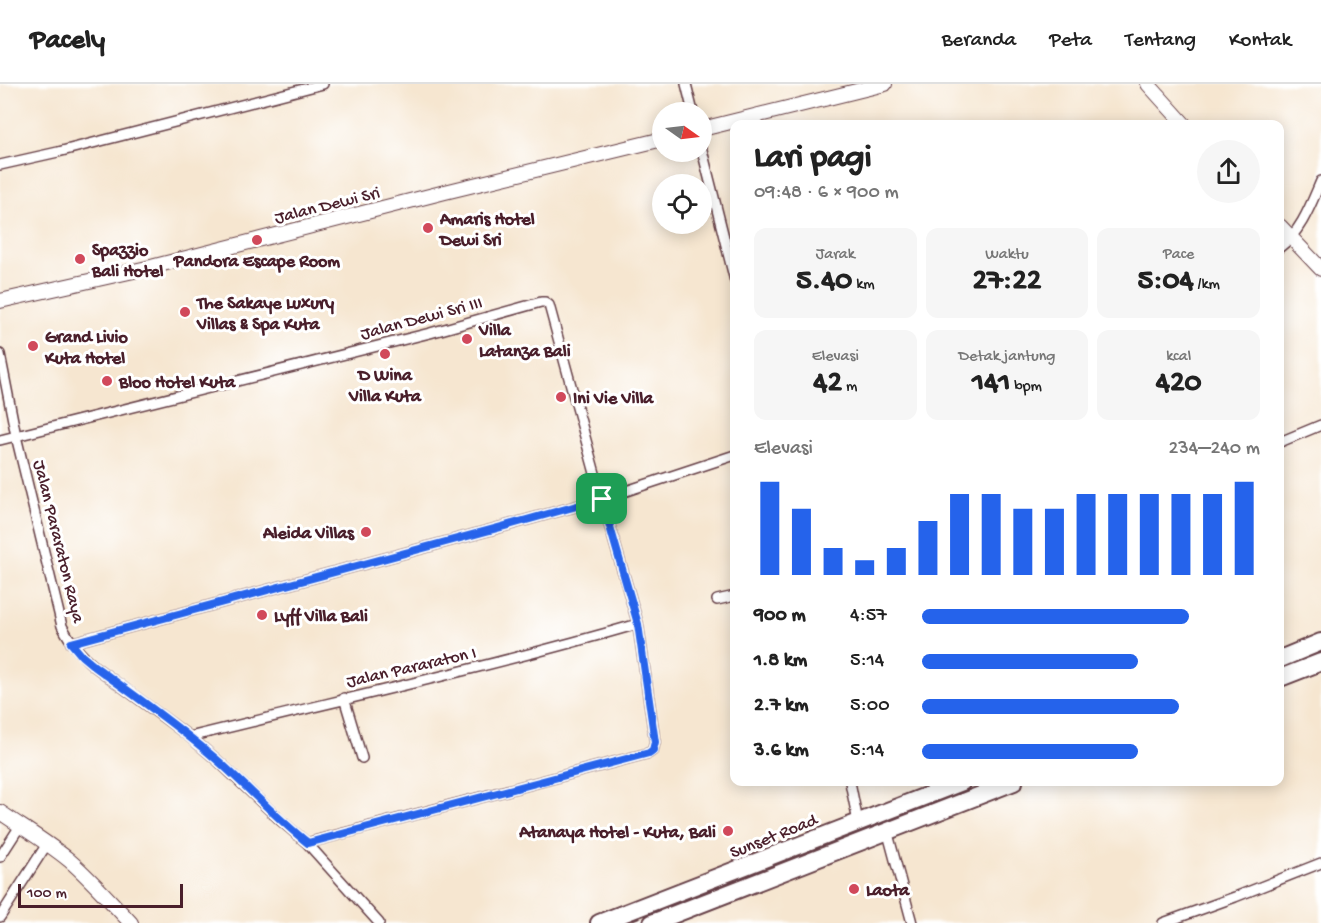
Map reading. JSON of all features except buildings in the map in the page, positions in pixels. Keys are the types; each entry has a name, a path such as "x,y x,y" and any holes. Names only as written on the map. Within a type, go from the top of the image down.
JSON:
{"highway":[{"path":"1284,657 1321,642"},
{"path":"1284,676 1321,662"},
{"name":"Sunset Road","path":"599,923 952,786"},
{"name":"Sunset Road","path":"652,923 1003,786"}],"street":[{"path":"0,165 323,84"},
{"path":"686,84 690,102"},
{"path":"739,120 885,84"},
{"path":"1148,84 1180,120"},
{"path":"712,127 730,122"},
{"name":"Jalan Dewi Sri","path":"0,301 147,268 652,142"},
{"path":"705,162 730,261"},
{"path":"1284,244 1291,238 1306,215 1321,181"},
{"path":"1284,230 1321,269"},
{"name":"Jalan Dewi Sri III","path":"0,440 430,333 545,302 549,304 552,311 602,499"},
{"name":"Jalan Pararaton Raya","path":"0,354 16,436 62,626 71,643 94,666 190,736 225,767 280,820 308,843 379,923"},
{"path":"1284,440 1321,425"},
{"path":"71,643 602,499 730,457"},
{"path":"308,843 649,753 653,750 655,742 638,624 602,499"},
{"path":"717,600 730,597"},
{"name":"Jalan Pararaton I","path":"190,736 500,662 638,624"},
{"path":"344,699 362,758"},
{"path":"851,786 858,822"},
{"path":"0,812 70,861 131,923"},
{"path":"0,857 20,826"},
{"path":"887,830 912,923"},
{"path":"0,916 47,844"},
{"path":"1162,923 1321,863"}],"place":[{"name":"Amaris Hotel Dewi Sri","path":"428,228"},
{"name":"Pandora Escape Room","path":"257,240"},
{"name":"Spazzio Bali Hotel","path":"80,259"},
{"name":"The Sakaye Luxury Villas & Spa Kuta","path":"185,312"},
{"name":"Villa Latanza Bali","path":"467,339"},
{"name":"Grand Livio Kuta Hotel","path":"33,346"},
{"name":"D Wina Villa Kuta","path":"385,354"},
{"name":"Bloo Hotel Kuta","path":"107,381"},
{"name":"Ini Vie Villa","path":"561,397"},
{"name":"Aleida Villas","path":"366,532"},
{"name":"Lyff Villa Bali","path":"262,615"},
{"name":"Atanaya Hotel - Kuta, Bali","path":"728,831"},
{"name":"Laota","path":"854,889"}],"route":[{"path":"602,499 638,624 655,742 653,750 649,753 308,843 190,736 94,666 71,643 505,526 602,499"}]}
